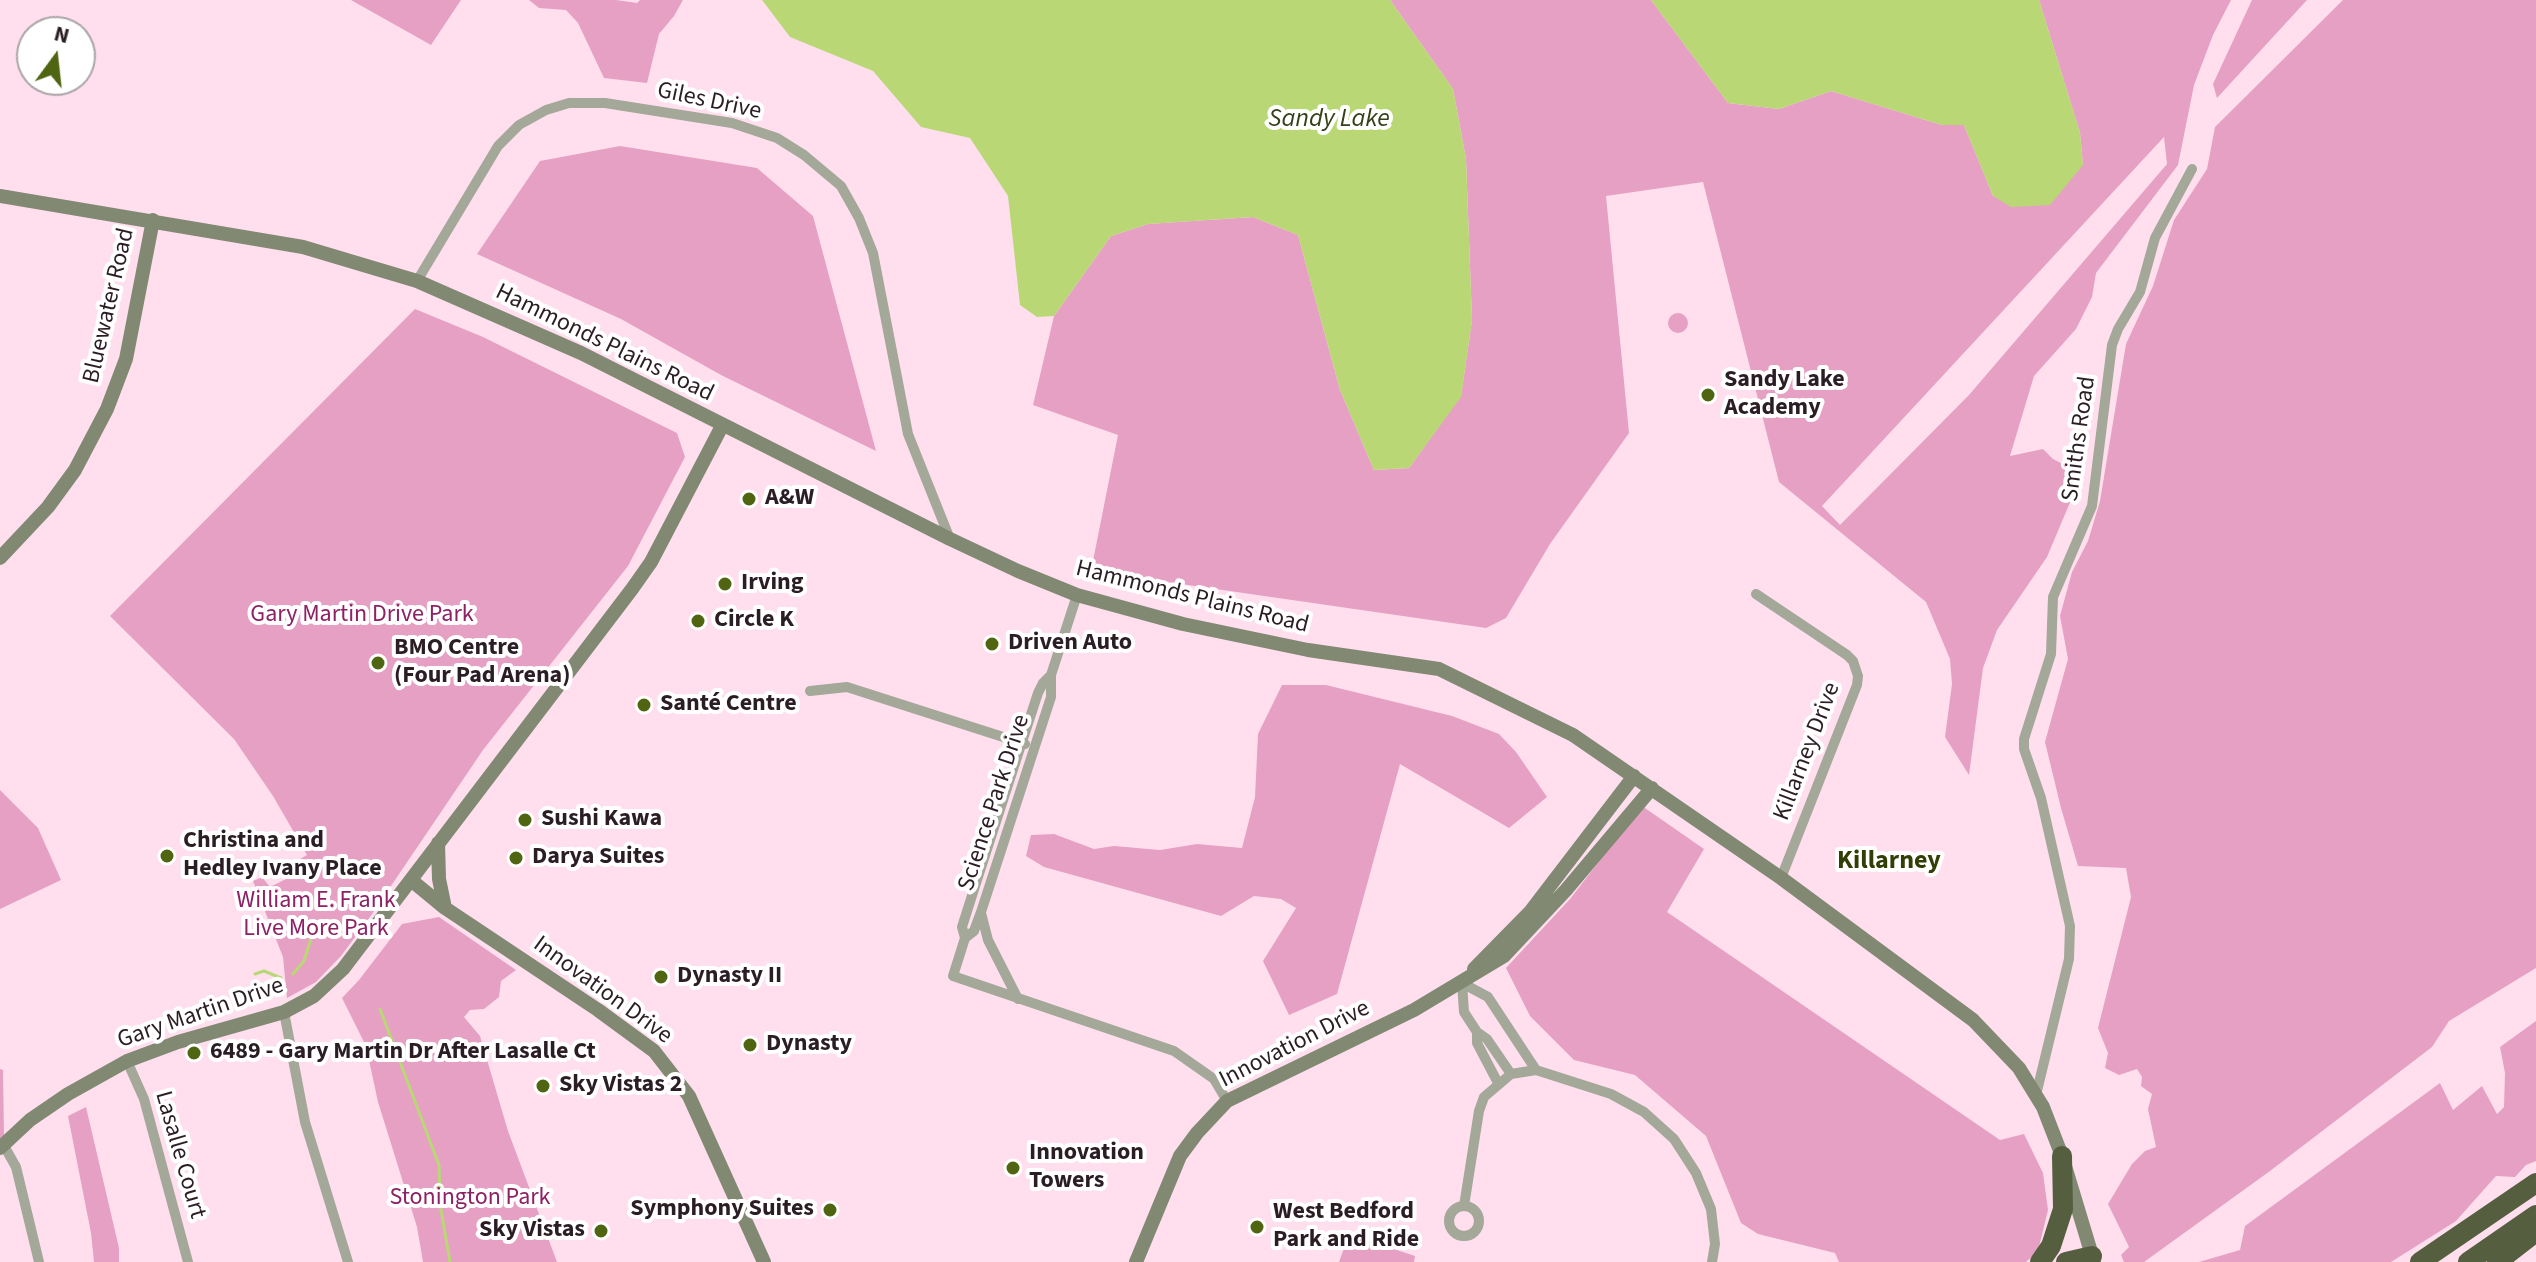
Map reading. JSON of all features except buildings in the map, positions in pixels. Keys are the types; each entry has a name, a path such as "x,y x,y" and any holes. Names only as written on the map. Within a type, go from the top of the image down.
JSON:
{"highway":[{"path":"2040,1262 2051,1246 2063,1209 2062,1156"},
{"path":"2420,1262 2536,1183"},
{"path":"2468,1262 2536,1215"},
{"path":"2497,1262 2536,1232"},
{"path":"2066,1262 2091,1260"}],"street":[{"name":"Giles Drive","path":"417,281 498,146 519,125 546,110 569,103 605,103 732,123 777,138 804,155 841,186 859,218 873,253 908,434 950,539"},
{"name":"Smiths Road","path":"2036,1095 2069,959 2070,926 2041,798 2024,749 2024,739 2051,654 2053,597 2092,506 2112,345 2140,292 2155,238 2192,169"},
{"name":"Hammonds Plains Road","path":"0,196 303,247 417,281 581,353 950,539 1077,595 1183,624 1308,650 1439,669 1573,735 1781,878 1973,1020 2019,1068 2036,1095 2062,1156 2091,1260"},
{"name":"Bluewater Road","path":"0,558 48,507 75,470 107,409 126,359 153,220"},
{"name":"Gary Martin Drive","path":"2,1146 30,1120 68,1094 127,1061 178,1042 284,1012 314,996 343,969 651,562 722,426"},
{"name":"Killarney Drive","path":"1756,594 1847,655 1853,661 1858,676 1781,878"},
{"name":"Science Park Drive","path":"965,938 974,931 981,912 1035,747 1051,697 1051,675 1077,595"},
{"name":"Science Park Drive","path":"1018,999 953,976 965,938 962,927 1038,693 1051,675"},
{"path":"810,691 847,687 1035,747"},
{"name":"Innovation Drive","path":"1462,983 1530,912 1634,776"},
{"name":"Innovation Drive","path":"1136,1262 1161,1195 1180,1156 1227,1101 1402,1016 1504,956 1533,927 1652,788"},
{"path":"438,843 439,879 445,908"},
{"name":"Innovation Drive","path":"411,880 445,908 654,1051 689,1096 764,1262"},
{"path":"981,912 988,940 1018,999 1174,1051 1214,1079 1227,1101"},
{"path":"1462,983 1464,1012 1511,1074"},
{"path":"1462,983 1488,997 1536,1070"},
{"path":"284,1012 305,1122 348,1262"},
{"path":"1477,1032 1477,1043 1498,1083"},
{"name":"Lasalle Court","path":"127,1061 144,1099 188,1262"},
{"path":"1464,1206 1484,1097 1511,1074 1536,1070 1611,1094 1644,1112 1674,1139 1696,1173 1711,1209 1715,1244 1712,1262"},
{"path":"2,1146 16,1167 39,1262"}],"green space":[{"path":"351,0 461,0 431,45"},
{"path":"529,0 616,0 637,3 640,0 683,0 659,34 647,83 604,78 578,23 566,10 539,8"},
{"path":"1390,0 1651,0 1728,103 1779,109 1831,91 1942,125 1964,125 1993,196 2083,165 2080,133 2039,0 2231,0 2213,35 2194,85 2178,165 2096,273 2092,297 2076,329 2034,376 2010,456 2043,449 2053,459 2082,474 2047,557 1997,630 1983,668 1969,775 1945,737 1952,684 1950,659 1926,602 1779,482 1703,182 1606,196 1629,433 1550,544 1506,618 1486,628 1091,571 1118,435 1033,405 1054,316 1111,236 1148,224 1253,217 1298,235 1340,390 1374,470 1409,468 1461,396 1472,320 1466,159 1453,89","holes":["2164,137 2167,164 1969,395 1840,525 1822,506"]},
{"path":"2252,0 2307,0 2217,98 2213,84"},
{"path":"2343,0 2536,0 2536,968 2449,1021 2432,1047 2270,1171 2144,1262 2124,1262 2121,1255 2129,1247 2108,1204 2132,1164 2145,1151 2156,1147 2148,1109 2152,1094 2141,1086 2142,1077 2137,1069 2119,1075 2105,1068 2108,1053 2098,1028 2131,897 2126,868 2078,866 2061,808 2045,742 2068,659 2060,616 2072,572 2088,541 2100,501 2126,344 2153,286 2174,220 2207,169 2215,127"},
{"path":"620,146 757,168 813,216 876,451 721,375 621,319 477,254 540,161"},
{"name":"Gary Martin Drive Park","path":"415,309 483,337 677,433 685,457 628,566 483,750 370,917 341,956 316,982 287,998 283,957 253,881 262,877 270,887 300,872 295,862 307,855 273,796 234,739 110,616"},
{"path":"1678,313 1685,316 1688,323 1685,330 1678,333 1671,330 1668,323 1671,316"},
{"path":"1282,685 1326,685 1452,716 1499,734 1516,752 1547,797 1509,828 1400,764 1337,994 1289,1015 1263,961 1296,908 1281,899 1254,896 1221,916 1044,867 1026,856 1031,835 1054,834 1094,849 1114,846 1160,850 1197,844 1242,848 1255,797 1258,734"},
{"path":"0,790 38,828 61,880 0,909"},
{"path":"1642,806 1704,849 1667,912 2000,1140 2024,1134 2043,1173 2048,1210 2038,1251 2026,1262 1839,1262 1835,1253 1758,1234 1741,1223 1706,1136 1635,1075 1574,1060 1530,1016 1506,968 1570,899"},
{"name":"Stonington Park","path":"439,917 516,970 501,981 499,997 484,1009 470,1010 464,1017 480,1036 508,1131 557,1262 423,1262 417,1227 378,1102 366,1046 342,998 402,924"},
{"path":"2536,1021 2536,1161 2526,1165 2515,1177 2496,1176 2456,1221 2391,1262 2199,1262 2240,1250 2245,1226 2440,1083 2453,1110 2482,1086 2497,1114 2504,1107 2505,1073 2500,1047"},
{"path":"0,1069 3,1070 4,1137 0,1141"},
{"path":"86,1107 119,1248 119,1262 94,1262 68,1116"},
{"path":"1349,1234 1415,1256 1414,1262 1339,1262"}],"water":[{"name":"Sandy Lake","path":"762,0 1390,0 1453,89 1466,159 1472,320 1461,397 1409,468 1374,470 1340,390 1298,235 1253,217 1148,224 1111,236 1054,316 1037,317 1020,305 1008,196 970,138 921,127 873,71 790,37"},
{"path":"1651,0 2039,0 2080,133 2083,165 2050,205 2011,207 1993,196 1964,125 1942,125 1831,91 1779,109 1728,103"}],"waterway":[{"path":"293,974 304,961 314,929"},
{"path":"255,974 264,971 281,978"},
{"path":"380,1009 439,1165 440,1204 450,1262"}],"place":[{"name":"Sandy Lake Academy","path":"1708,395"},
{"name":"A&W","path":"749,499"},
{"name":"Irving","path":"725,584"},
{"name":"Circle K","path":"698,621"},
{"name":"Driven Auto","path":"992,644"},
{"name":"BMO Centre (Four Pad Arena)","path":"378,663"},
{"name":"Santé Centre","path":"644,705"},
{"name":"Sushi Kawa","path":"525,820"},
{"name":"Christina and Hedley Ivany Place","path":"167,856"},
{"name":"Darya Suites","path":"516,858"},
{"name":"Dynasty II","path":"661,977"},
{"name":"Dynasty","path":"750,1045"},
{"name":"6489 - Gary Martin Dr After Lasalle Ct","path":"194,1053"},
{"name":"Sky Vistas 2","path":"543,1086"},
{"name":"Innovation Towers","path":"1013,1168"},
{"name":"Symphony Suites","path":"830,1210"},
{"name":"West Bedford Park and Ride","path":"1257,1227"},
{"name":"Sky Vistas","path":"601,1231"}],"district":[{"name":"Killarney","path":"1889,862"}],"park label":[{"name":"William E. Frank Live More Park","path":"316,916"}]}
